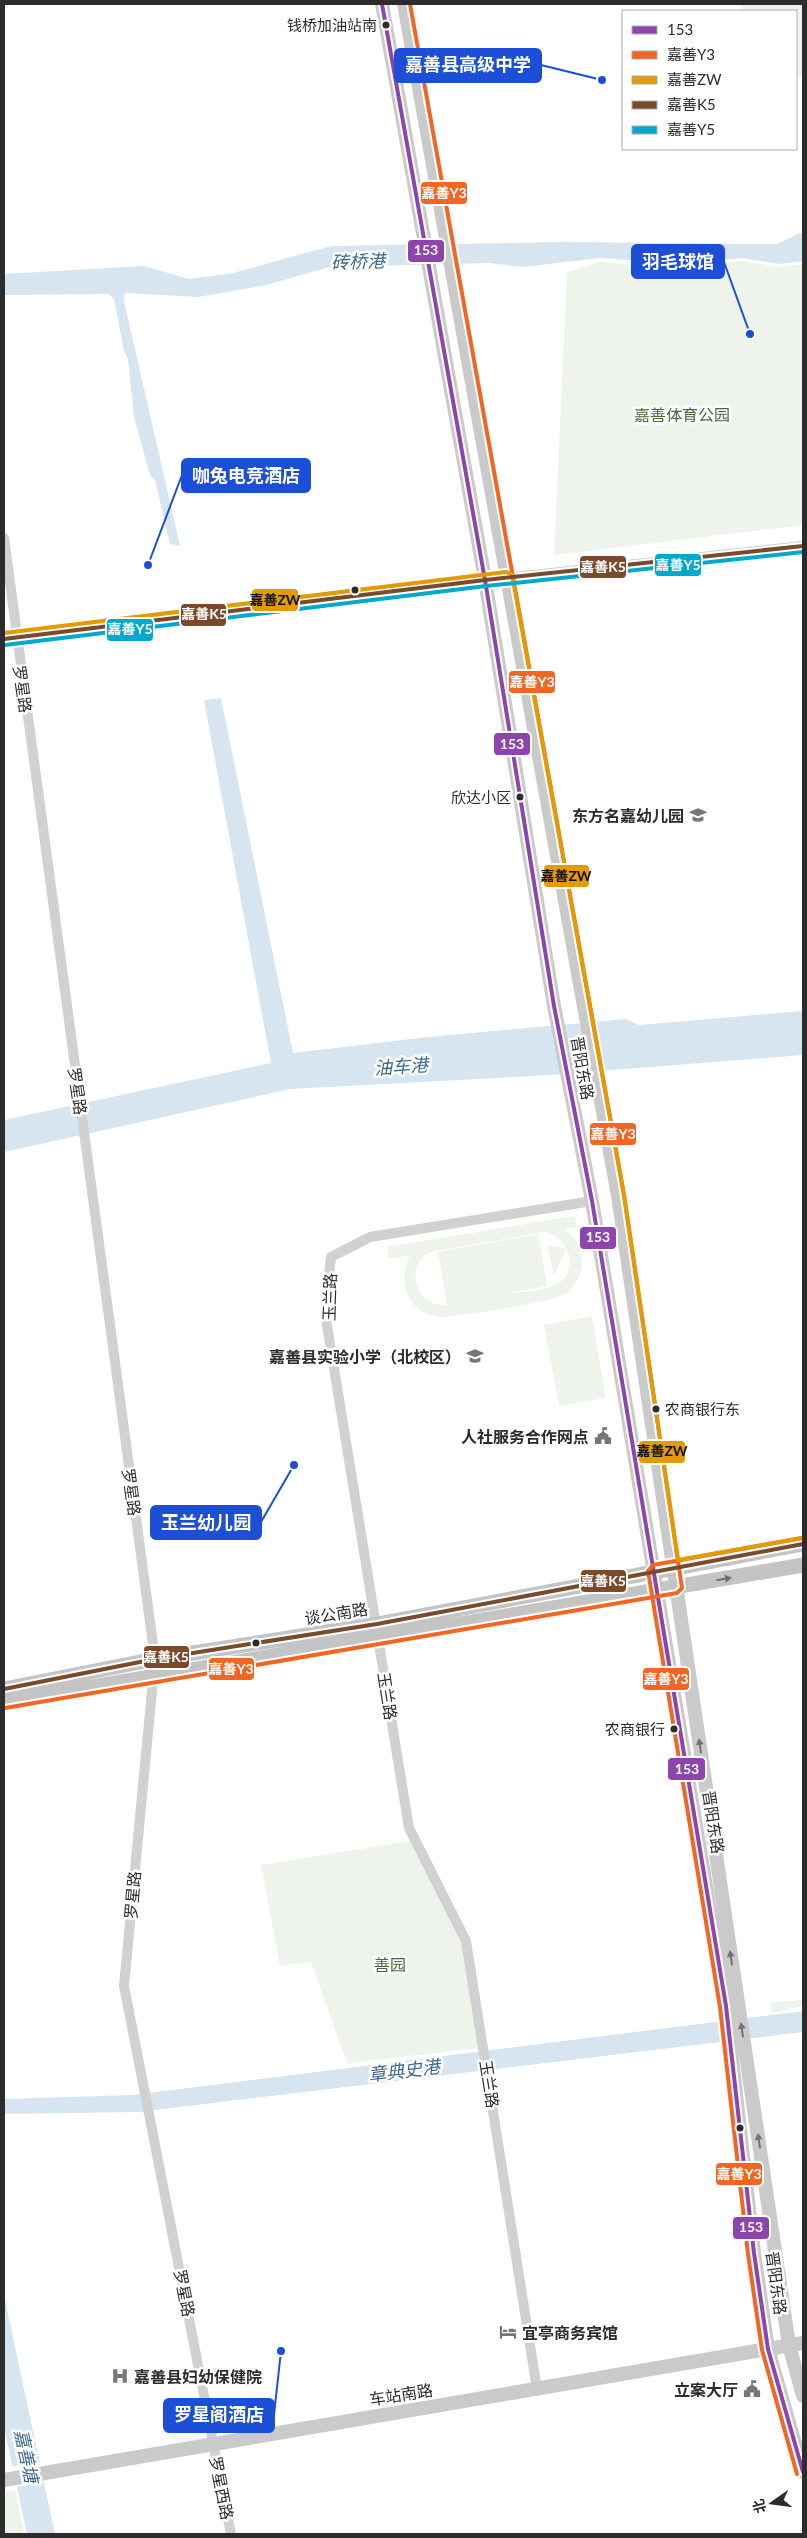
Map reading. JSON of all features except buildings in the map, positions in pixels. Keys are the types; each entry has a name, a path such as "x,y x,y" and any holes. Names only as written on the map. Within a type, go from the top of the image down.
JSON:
{"main road":[{"name":"晋阳东路","path":"382,4 485,580 554,1006 569,1091 592,1201 654,1571 733,2006"},
{"name":"晋阳东路","path":"404,4 618,1196 676,1587 739,2054 789,2345 803,2396"},
{"name":"谈公南路","path":"4,1688 154,1659 377,1624 803,1544"},
{"name":"谈公南路","path":"4,1702 803,1565"},
{"name":"晋阳东路","path":"739,2054 754,2253 768,2349 803,2472"},
{"name":"车站南路","path":"4,2480 58,2469 803,2343"}],"street":[{"name":"罗星路","path":"4,538 154,1659 124,1986 213,2443"},
{"path":"4,639 485,580 803,546"},
{"name":"玉兰路","path":"537,2389 490,2081 466,1941 409,1828 325,1313 331,1257 370,1237 592,1201"},
{"name":"罗星西路","path":"213,2443 231,2534"}],"green space":[{"path":"742,4 803,4 803,76 797,76 797,10 742,10"},
{"name":"嘉善体育公园","path":"742,261 779,267 803,264 803,525 554,555 567,272 600,262 674,269"},
{"path":"575,1216 577,1227 565,1229 578,1244 582,1263 579,1275 570,1290 557,1297 508,1308 445,1317 433,1316 415,1305 405,1287 404,1277 410,1255 389,1259 387,1247","holes":["545,1232 553,1235 565,1246 570,1261 569,1269 565,1276 554,1286 535,1291 509,1293 547,1286 538,1234 438,1252 447,1305 436,1304 427,1300 417,1286 415,1277 417,1267 430,1252"]},
{"path":"556,1246 566,1249 554,1276 548,1247"},
{"path":"592,1316 606,1398 559,1406 544,1325"},
{"name":"善园","path":"410,1841 462,1942 480,2048 347,2063 311,1962 280,1966 261,1865"},
{"path":"803,2000 803,2006 772,2013 770,2002"},
{"path":"15,2490 24,2534 4,2534 4,2492"}],"water":[{"name":"砖桥港","path":"803,233 803,261 780,264 742,258 674,264 600,258 523,267 490,263 329,267 267,285 198,297 125,293 124,301 180,546 170,544 155,480 150,475 134,417 128,359 124,351 114,299 109,294 4,295 4,274 144,266 189,279 233,273 331,246 565,242 777,244"},
{"name":"油车港","path":"221,698 293,1053 428,1037 626,1019 639,1025 803,1011 803,1055 550,1075 291,1089 4,1152 4,1120 271,1063 204,700"},
{"name":"章典史港","path":"803,2011 803,2032 138,2112 4,2114 4,2099 132,2095"},
{"name":"嘉善塘","path":"4,2295 55,2534 27,2534 4,2427"}],"pier":[{"path":"42,2461 46,2482 15,2487 10,2467"}],"transit line":[{"name":"153","path":"382,4 485,580 554,1006 592,1201 726,2006 754,2253 768,2349 803,2472"},
{"name":"嘉善Y3","path":"5,1708 677,1593 682,1588 624,1195 410,4"},
{"name":"嘉善K5","path":"4,639 485,580 803,546"},
{"name":"嘉善Y5","path":"5,645 486,586 803,552"},
{"name":"嘉善ZW","path":"4,633 506,572 512,574 624,1195 678,1560 802,1538"},
{"name":"嘉善Y3","path":"797,2474 762,2350 748,2254 720,2007 648,1571 653,1565 802,1538"},
{"name":"嘉善K5","path":"4,1689 155,1659 377,1624 803,1544"}],"place":[{"name":"钱桥加油站南","path":"386,25"},
{"name":"嘉善县高级中学","path":"602,80"},
{"name":"羽毛球馆","path":"750,334"},
{"name":"咖兔电竞酒店","path":"148,565"},
{"name":"欣达小区","path":"520,797"},
{"name":"东方名嘉幼儿园","path":"698,815"},
{"name":"嘉善县实验小学（北校区）","path":"475,1356"},
{"name":"农商银行东","path":"656,1409"},
{"name":"人社服务合作网点","path":"603,1436"},
{"name":"玉兰幼儿园","path":"294,1465"},
{"name":"农商银行","path":"674,1729"},
{"name":"宜亭商务宾馆","path":"508,2332"},
{"name":"罗星阁酒店","path":"281,2351"},
{"name":"嘉善县妇幼保健院","path":"120,2376"},
{"name":"立案大厅","path":"752,2389"}]}
